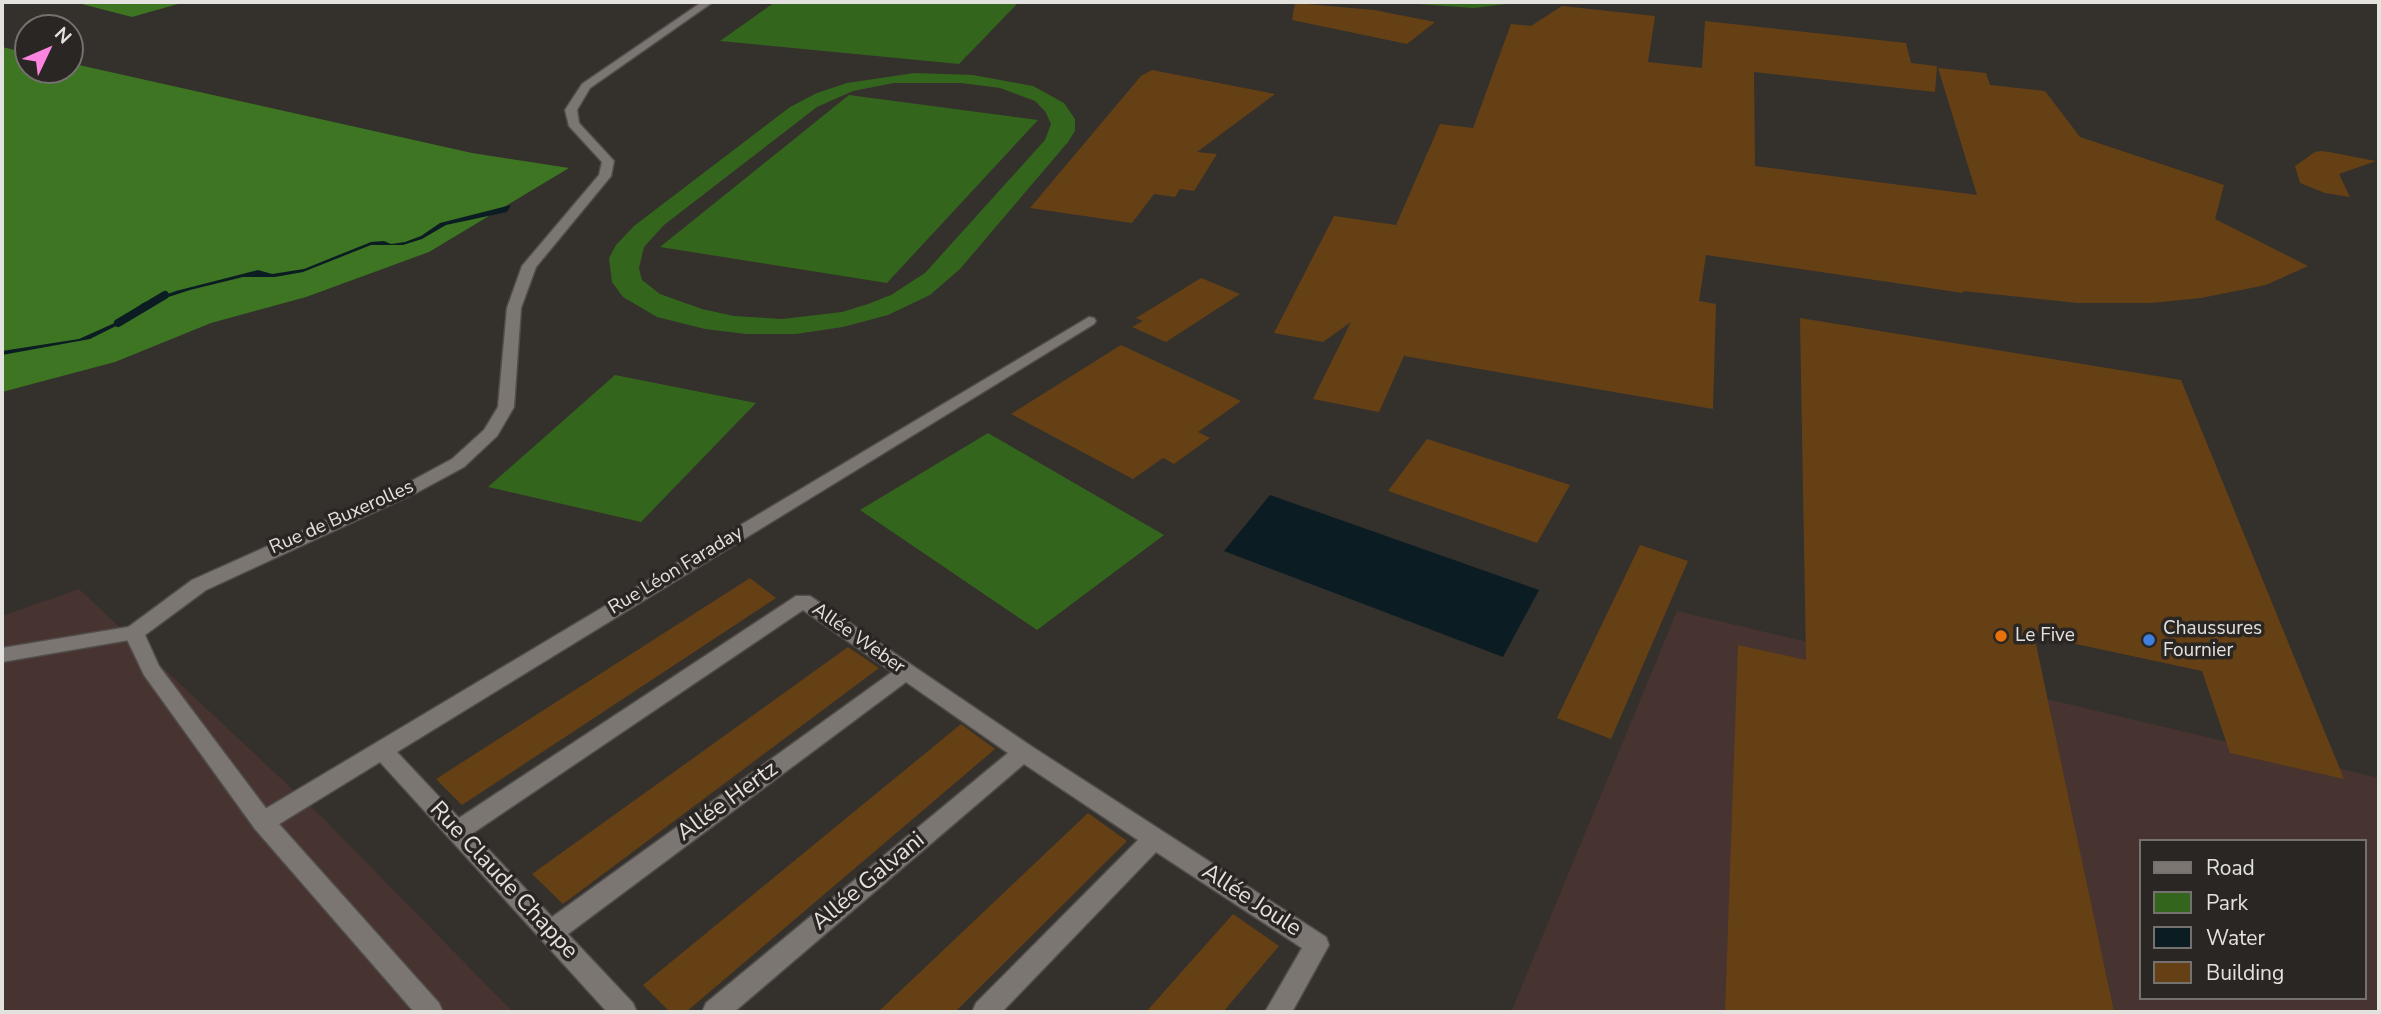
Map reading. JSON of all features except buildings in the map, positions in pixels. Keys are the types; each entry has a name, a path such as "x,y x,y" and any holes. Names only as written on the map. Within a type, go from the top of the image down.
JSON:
{"street":[{"name":"Rue de Buxerolles","path":"134,633 199,585 410,489 458,463 491,433 506,407 514,308 529,266 605,176 608,161 573,124 571,110 586,86 708,2"},
{"name":"Rue Léon Faraday","path":"263,822 1089,321"},
{"name":"Allée Weber","path":"457,831 803,601 1023,752 1155,838"},
{"path":"2,655 134,633 152,670 263,822 430,1012"},
{"name":"Allée Hertz","path":"551,932 906,672"},
{"name":"Rue Claude Chappe","path":"382,750 624,1012"},
{"name":"Allée Galvani","path":"715,1012 1023,752"},
{"path":"985,1012 1155,838"},
{"name":"Allée Joule","path":"1155,838 1317,945 1278,1012"}],"shaded area":[{"path":"79,589 322,817 513,1012 2,1012 2,616"},
{"path":"1677,611 2379,778 2379,1012 1511,1012"}],"green space":[{"path":"74,2 185,2 132,17"},
{"path":"775,2 1017,4 959,64 720,41"},
{"path":"1389,2 1523,2 1474,8"},
{"path":"2,47 14,50 14,84 84,84 84,66 472,153 569,168 429,252 306,297 211,323 115,362 2,392"},
{"path":"914,73 973,75 1033,86 1064,103 1075,119 1075,131 960,269 930,295 888,315 843,327 796,334 746,334 705,329 657,317 623,297 612,282 609,258 616,245 634,226 790,107 817,93 847,83","holes":["894,83 961,83 1000,88 1035,101 1045,111 1051,124 1045,140 925,273 891,295 842,312 782,319 734,316 702,309 660,294 642,280 639,268 644,247 664,225 817,107 853,91"]},
{"path":"849,95 1038,120 887,283 660,247"},
{"path":"615,375 756,403 641,522 488,487"},
{"path":"988,433 1164,535 1037,630 860,510"}],"water":[{"path":"511,205 507,212 446,225 422,239 403,245 371,245 303,272 275,277 243,277 190,290 153,302 130,319 90,339 2,355 2,351 79,339 119,321 143,303 176,291 258,270 272,274 304,269 371,242 405,242 421,236 440,223"},
{"path":"1270,495 1539,590 1503,657 1224,551"}],"waterway":[{"path":"118,323 165,295"}],"place":[{"name":"Le Five","path":"2001,636"},
{"name":"Chaussures Fournier","path":"2149,640"}]}
